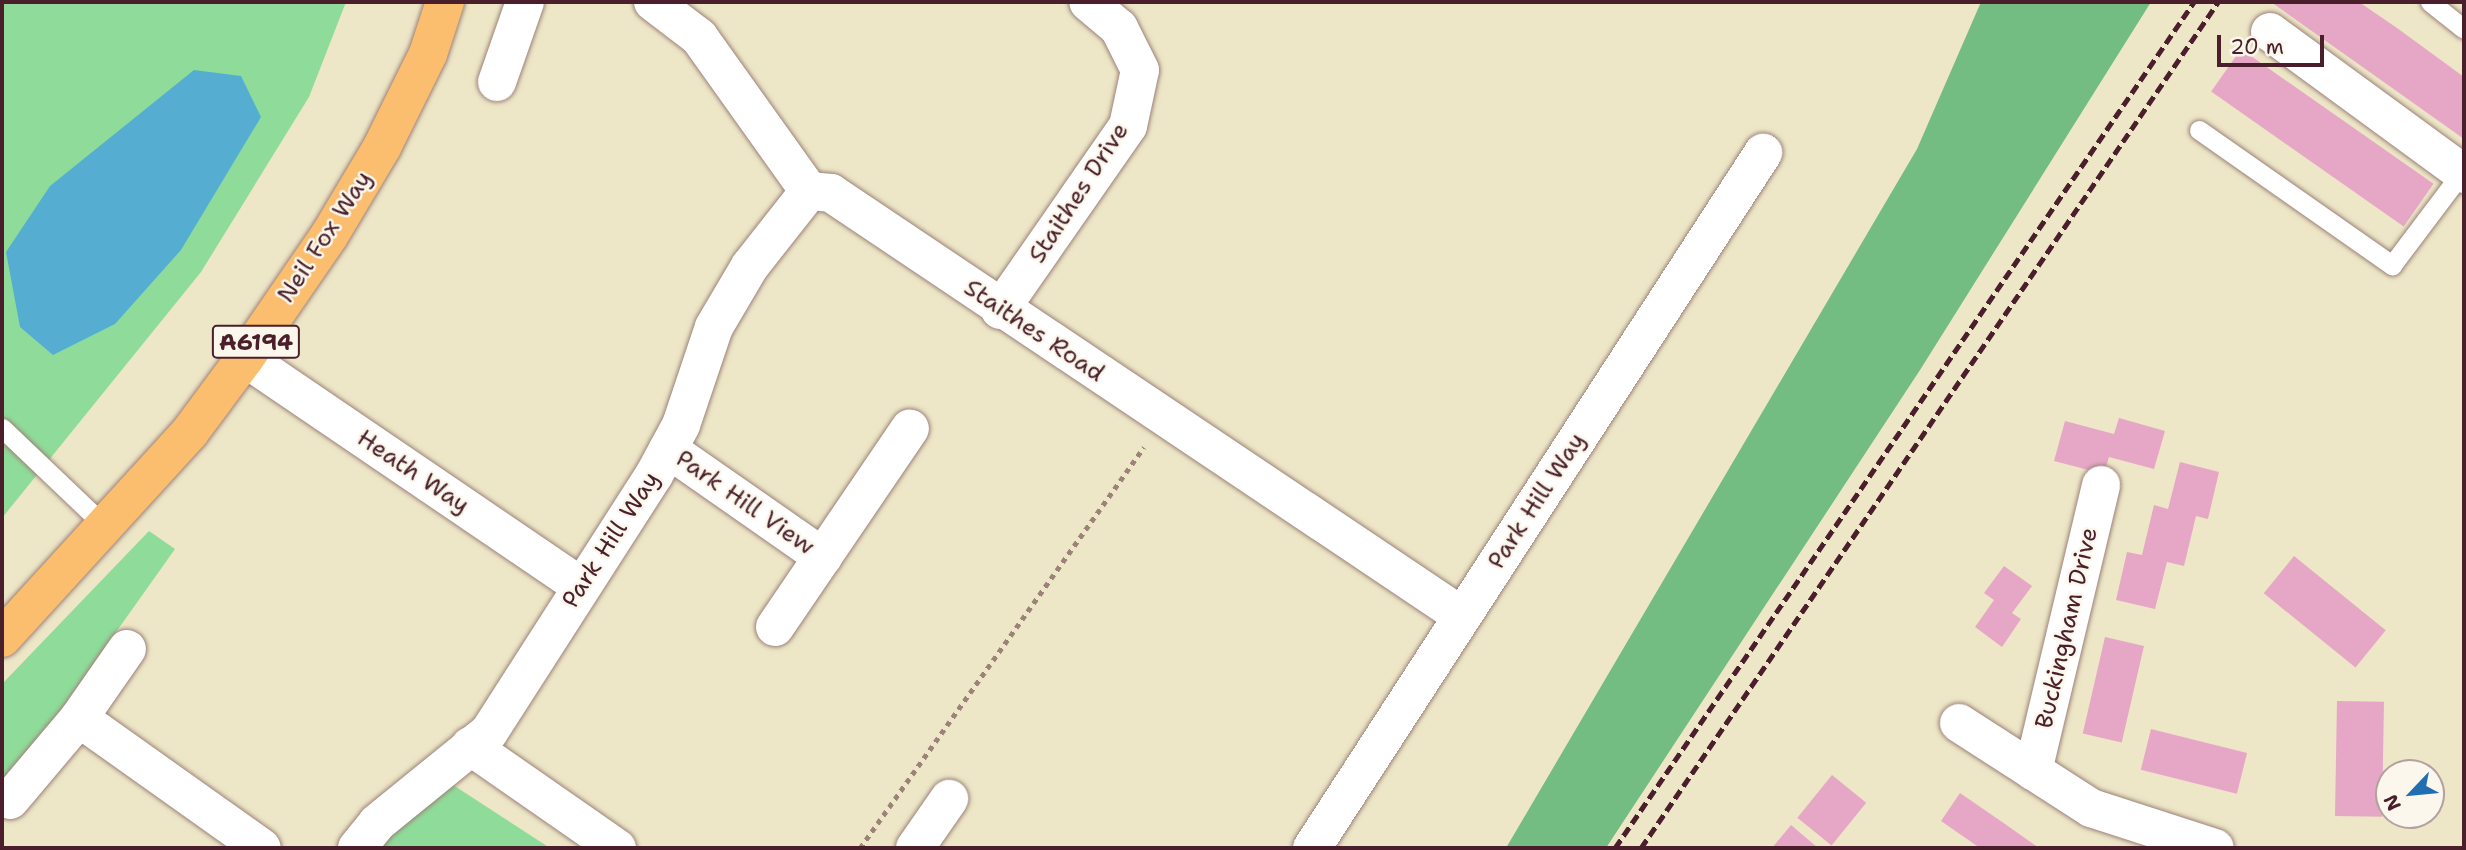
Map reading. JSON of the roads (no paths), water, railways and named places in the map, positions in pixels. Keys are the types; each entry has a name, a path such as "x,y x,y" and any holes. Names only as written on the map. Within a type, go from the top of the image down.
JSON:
{"main road":[{"name":"Neil Fox Way","path":"2,638 190,432 245,358 329,236 382,147 428,54 444,2"}],"street":[{"path":"497,82 525,2"},
{"path":"653,2 699,37 810,191"},
{"name":"Staithes Drive","path":"1000,310 1128,126 1140,70 1119,28 1088,2"},
{"path":"2270,33 2463,173"},
{"name":"Park Hill Way","path":"1312,848 1763,153"},
{"name":"Staithes Road","path":"810,191 831,193 1000,310 1462,616"},
{"name":"Park Hill Way","path":"357,848 377,822 489,732 668,449 714,327 750,266 810,191"},
{"name":"Heath Way","path":"245,358 581,586"},
{"name":"Park Hill View","path":"775,627 910,428"},
{"name":"Park Hill View","path":"668,449 823,557"},
{"name":"Buckingham Drive","path":"2033,771 2101,485"},
{"path":"10,800 79,718 127,649"},
{"path":"79,718 262,848"},
{"path":"1959,723 2091,807 2215,848"},
{"path":"470,746 617,848"},
{"path":"915,848 949,799"}],"lane":[{"path":"2430,2 2464,29"},
{"path":"2199,130 2392,265 2463,173"},
{"path":"2,428 106,527"}],"water":[{"path":"194,70 241,76 261,117 181,250 115,324 53,355 20,327 6,252 50,186"}],"railway":[{"path":"1615,848 2194,2"},
{"path":"1641,848 2218,2"}]}
